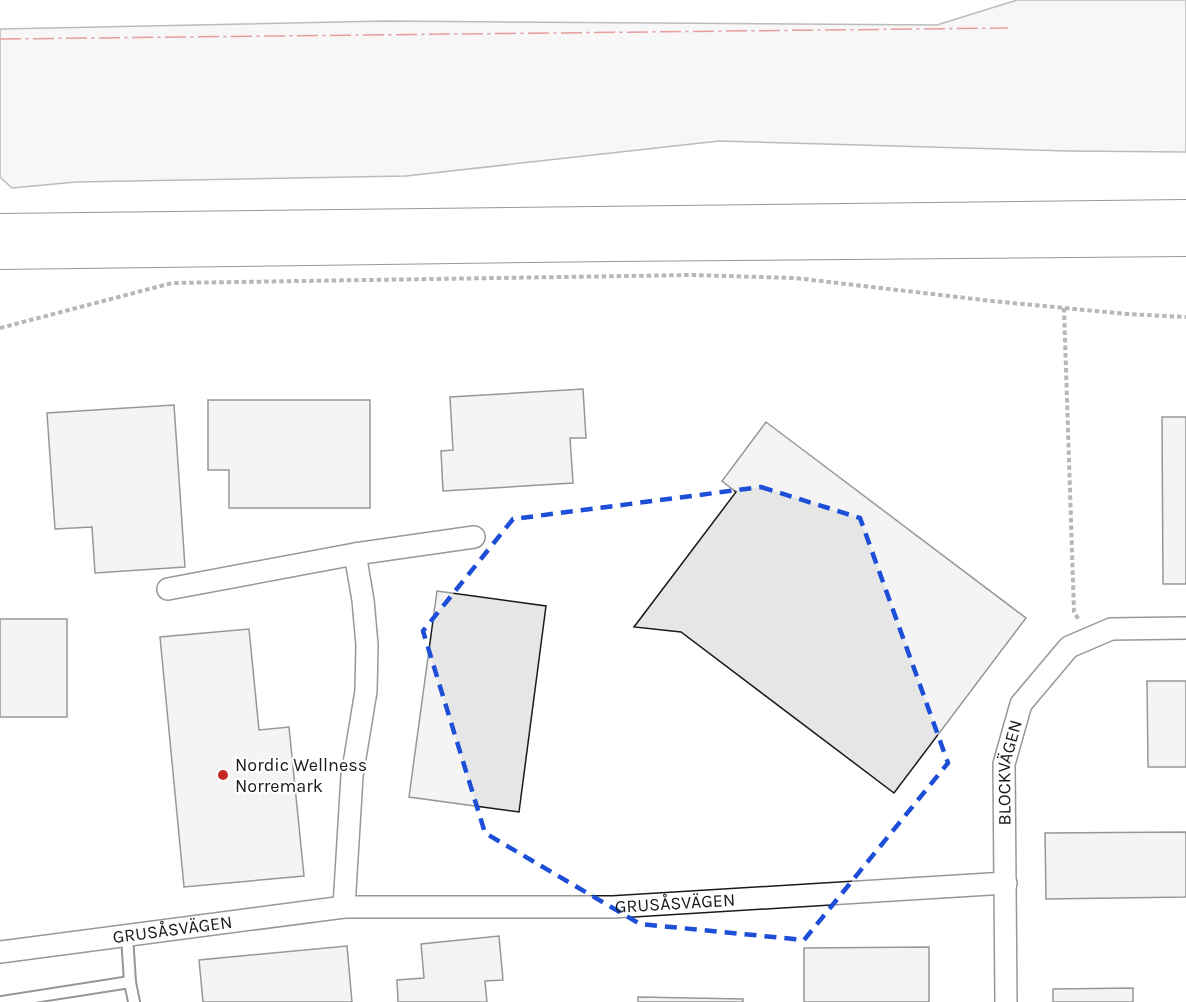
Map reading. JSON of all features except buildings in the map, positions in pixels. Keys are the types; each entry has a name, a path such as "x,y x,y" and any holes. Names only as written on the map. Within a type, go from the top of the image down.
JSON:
{"main road":[{"path":"0,230 1186,216"},
{"path":"0,253 625,244 1186,240"}],"street":[{"path":"168,589 355,554 474,537"},
{"path":"344,907 351,776 366,691 367,645 363,600 355,554"},
{"name":"BLOCKVÄGEN","path":"1006,1002 1004,764 1021,704 1069,647 1111,629 1186,628"},
{"name":"GRUSÅSVÄGEN","path":"0,952 344,907 613,907 1005,884"}],"lane":[{"path":"127,936 134,1002"},
{"path":"2,1002 130,981"}],"path":[{"path":"0,328 172,283 704,276 795,279 1064,308 1186,317"},
{"path":"1064,308 1074,612 1091,638"}],"highlighted area":[{"path":"761,487 860,518 948,763 804,940 640,924 485,833 423,631 513,519"}],"shaded area":[{"path":"1017,0 1186,0 1186,152 1067,151 719,141 406,176 76,182 12,188 0,177 0,29 385,21 937,25"}],"power":[{"path":"0,39 1008,28"}],"place":[{"name":"Nordic Wellness Norremark","path":"223,775"}]}
